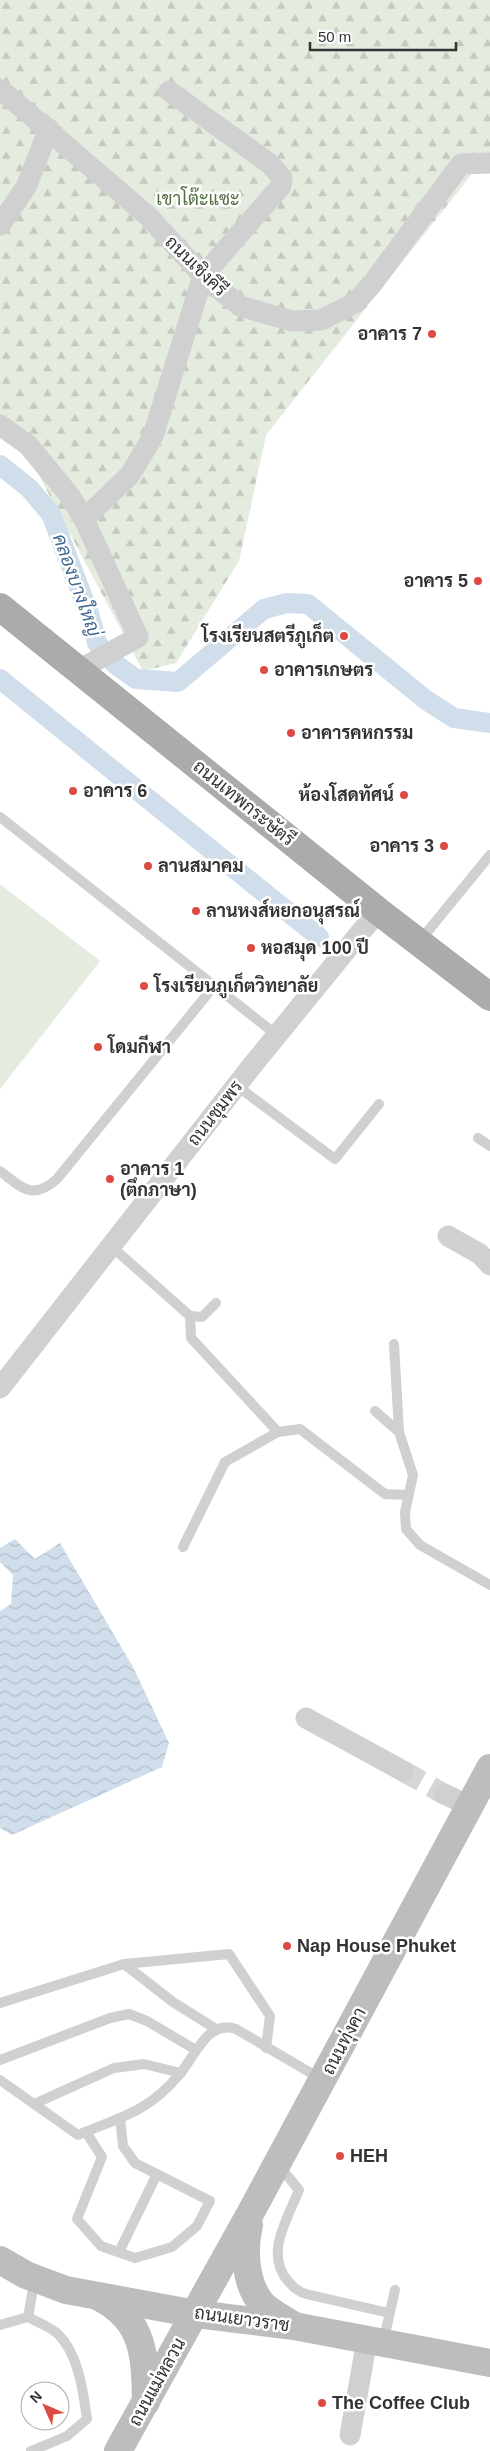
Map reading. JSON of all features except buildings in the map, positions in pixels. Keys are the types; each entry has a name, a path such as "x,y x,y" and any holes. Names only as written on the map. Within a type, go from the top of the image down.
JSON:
{"main road":[{"name":"ถนนเทพกระษัตรี","path":"0,607 83,668 378,911 490,997"},
{"name":"ถนนทุ่งคา","path":"196,2314 490,1768"},
{"path":"251,2212 245,2243 247,2269 255,2292 264,2305 294,2326"},
{"name":"ถนนเยาวราช","path":"0,2260 38,2279 66,2290 196,2314 294,2326 490,2363"},
{"path":"98,2296 113,2304 127,2317 136,2332 145,2364 146,2404"},
{"name":"ถนนแม่หลวน","path":"118,2451 196,2314"}],"street":[{"name":"ถนนเชิงคีรี","path":"0,89 49,129 149,218 203,276 240,306 292,321 321,320 354,302 372,284 461,164 490,163"},
{"path":"84,519 130,475 152,436 203,276 281,186 282,178 265,160 169,91"},
{"path":"0,225 26,187 49,129"},
{"path":"0,426 28,445 70,496 84,519 138,637 83,668"},
{"name":"ถนนชุมพร","path":"0,1388 237,1086 378,911"},
{"path":"448,1236 480,1254 490,1265"},
{"path":"306,1718 403,1771"},
{"path":"444,1794 470,1806"},
{"path":"350,2435 375,2342"}],"lane":[{"path":"0,816 278,1036"},
{"path":"418,943 490,855"},
{"path":"0,1170 26,1190 36,1192 46,1189 57,1179 214,986"},
{"path":"237,1086 334,1159 379,1104"},
{"path":"478,1138 490,1146"},
{"path":"111,1246 190,1316 202,1316 216,1303"},
{"path":"190,1316 191,1338 278,1432"},
{"path":"394,1344 399,1432 413,1475 408,1496 406,1529 420,1545 490,1585"},
{"path":"375,1411 399,1432"},
{"path":"183,1548 225,1462 278,1432 300,1429 385,1494 408,1496"},
{"path":"0,2003 124,1964 229,1954 270,2016 266,2048"},
{"path":"124,1964 173,2002 216,2029"},
{"path":"0,2060 110,2018 129,2014 147,2021 196,2050"},
{"path":"0,2080 78,2135 145,2108 162,2095 181,2073 196,2050 216,2029 227,2026 236,2028 266,2048 323,2080"},
{"path":"34,2104 114,2068 144,2064 181,2073"},
{"path":"86,2132 102,2157 76,2219 101,2246 135,2258 172,2247 197,2226 210,2201 135,2163 123,2146 120,2118"},
{"path":"274,2168 286,2174 299,2190 276,2249 277,2261 286,2279 296,2289 306,2294 390,2313"},
{"path":"119,2252 157,2174"},
{"path":"28,2316 33,2289 38,2279"},
{"path":"375,2342 390,2313 395,2290"},
{"path":"0,2325 28,2316 58,2334 71,2352 82,2390 87,2419 67,2436 31,2451"}],"green space":[{"name":"เขาโต๊ะแซะ","path":"0,0 490,0 490,155 471,175 266,435 239,561 176,663 143,671 29,457 0,435"},
{"path":"0,884 100,961 0,1089"}],"water":[{"path":"15,1539 35,1559 60,1543 133,1667 169,1743 162,1767 12,1835 0,1828 0,1611 11,1604 13,1575 0,1562 0,1548"}],"waterway":[{"name":"คลองบางใหญ่","path":"0,465 29,488 51,514 89,613 97,643 115,664 136,679 178,682 264,609 287,603 308,604 426,700 454,718 490,723"},
{"path":"0,679 319,937"}],"tunnel":[{"path":"403,1771 444,1794"}],"place":[{"name":"อาคาร 7","path":"432,334"},
{"name":"อาคาร 5","path":"478,581"},
{"name":"โรงเรียนสตรีภูเก็ต","path":"344,636"},
{"name":"อาคารเกษตร","path":"264,670"},
{"name":"อาคารคหกรรม","path":"291,733"},
{"name":"อาคาร 6","path":"73,791"},
{"name":"ห้องโสดทัศน์","path":"404,795"},
{"name":"อาคาร 3","path":"444,846"},
{"name":"ลานสมาคม","path":"148,866"},
{"name":"ลานหงส์หยกอนุสรณ์","path":"196,911"},
{"name":"หอสมุด 100 ปี","path":"251,948"},
{"name":"โรงเรียนภูเก็ตวิทยาลัย","path":"144,986"},
{"name":"โดมกีฬา","path":"98,1047"},
{"name":"อาคาร 1 (ตึกภาษา)","path":"110,1179"},
{"name":"Nap House Phuket","path":"287,1946"},
{"name":"HEH","path":"340,2156"},
{"name":"The Coffee Club","path":"322,2403"}]}
